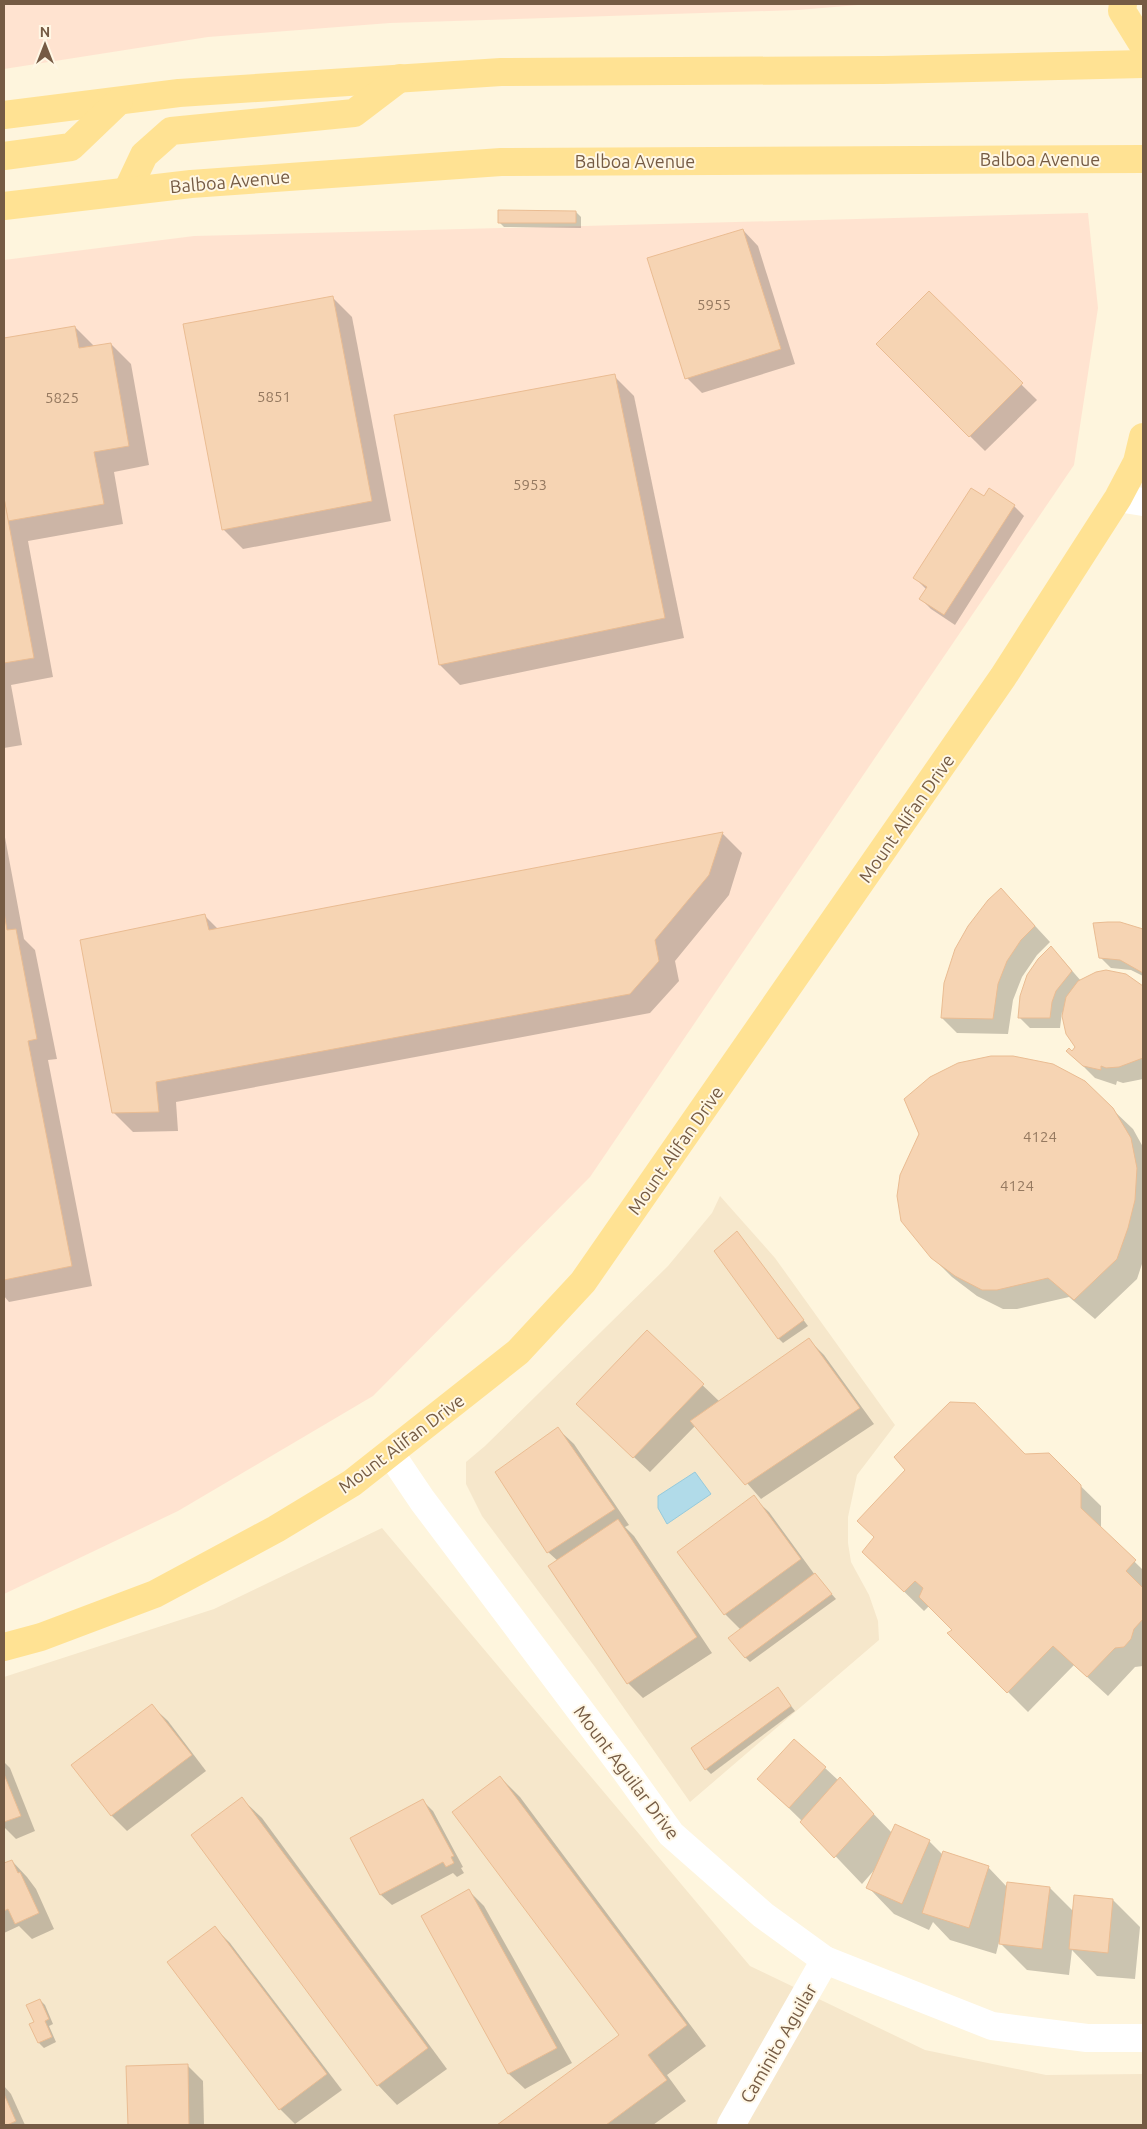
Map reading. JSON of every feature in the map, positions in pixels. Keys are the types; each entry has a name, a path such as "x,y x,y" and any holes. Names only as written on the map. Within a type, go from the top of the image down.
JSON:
{"main road":[{"path":"1123,4 1122,11 1143,45"},
{"path":"4,115 178,93 501,72 883,70 1143,64"},
{"path":"127,191 144,155 170,132 354,112 400,78"},
{"path":"4,156 71,148 119,101"},
{"name":"Balboa Avenue","path":"4,206 190,184 501,162 1143,159"},
{"name":"Mount Alifan Drive","path":"4,1647 41,1638 156,1594 276,1529 352,1483 518,1352 583,1282 1003,677 1131,500 1143,437"}],"street":[{"name":"Mount Aguilar Drive","path":"391,1454 422,1500 620,1762 671,1834 762,1916 825,1960 992,2026 1087,2038 1143,2038"},
{"name":"Caminito Aguilar","path":"730,2125 825,1960"}],"shaded area":[{"path":"4,4 870,4 798,10 390,23 208,37 4,69"},
{"path":"1088,213 1098,308 1074,465 590,1177 373,1396 178,1511 4,1594 4,260 194,236"},
{"path":"720,1196 775,1258 895,1425 857,1475 848,1517 848,1543 851,1562 869,1595 878,1621 879,1640 690,1802 595,1667 482,1516 466,1484 466,1462 485,1446 668,1266 712,1213"},
{"path":"382,1528 750,1966 925,2050 1046,2075 1143,2074 1143,2125 4,2125 4,1677 214,1609"}],"water":[{"path":"695,1472 711,1494 667,1524 658,1508 658,1496"}],"building":[{"path":"498,210 576,211 576,223 498,223"},
{"path":"743,229 781,349 685,379 647,258"},
{"path":"929,291 1023,383 969,437 876,344"},
{"path":"333,296 372,501 222,530 183,324"},
{"path":"75,326 79,348 111,343 129,446 94,452 104,504 8,521 4,498 4,338"},
{"path":"615,374 665,618 439,665 394,415"},
{"path":"971,488 984,496 989,488 1015,505 944,615 919,599 927,587 913,578"},
{"path":"4,498 34,658 4,663"},
{"path":"723,832 709,875 655,940 659,961 630,994 156,1082 159,1112 112,1113 80,940 205,914 209,930"},
{"path":"1001,888 1035,926 1021,940 1007,961 998,984 993,1019 941,1018 944,983 955,949 968,926 988,900"},
{"path":"4,912 7,930 16,929 37,1039 28,1041 72,1266 4,1280"},
{"path":"1120,922 1143,929 1143,973 1120,960 1099,958 1093,923"},
{"path":"1051,946 1072,971 1056,991 1052,1002 1050,1018 1018,1018 1020,996 1027,975 1038,959"},
{"path":"1106,970 1126,974 1143,986 1143,1058 1119,1067 1106,1068 1101,1066 1101,1070 1083,1066 1066,1051 1069,1048 1072,1051 1075,1047 1066,1034 1062,1016 1066,997 1078,981 1096,972"},
{"path":"991,1056 1013,1056 1053,1064 1085,1081 1113,1108 1131,1138 1137,1168 1135,1200 1128,1228 1117,1259 1074,1300 1048,1278 997,1290 982,1290 955,1276 931,1258 901,1221 897,1196 900,1175 919,1134 904,1099 930,1077 958,1063"},
{"path":"737,1231 804,1320 778,1339 714,1251"},
{"path":"647,1330 704,1384 633,1458 576,1404"},
{"path":"809,1338 860,1408 745,1485 690,1421"},
{"path":"950,1402 975,1403 1025,1454 1049,1453 1081,1485 1081,1508 1136,1560 1126,1571 1143,1588 1143,1619 1134,1629 1131,1639 1124,1647 1115,1648 1087,1677 1053,1646 1007,1693 947,1633 952,1630 919,1597 923,1588 915,1581 904,1592 862,1552 874,1537 857,1521 905,1470 894,1457"},
{"path":"558,1427 615,1509 547,1553 495,1472"},
{"path":"754,1495 801,1559 724,1615 677,1552"},
{"path":"618,1519 697,1637 627,1684 548,1566"},
{"path":"815,1573 832,1594 745,1658 728,1638"},
{"path":"778,1687 791,1706 705,1770 691,1748"},
{"path":"152,1704 192,1755 111,1816 71,1765"},
{"path":"794,1739 826,1767 789,1808 757,1779"},
{"path":"4,1774 21,1816 4,1822"},
{"path":"500,1776 687,2025 648,2055 667,2080 606,2125 497,2125 619,2035 452,1812"},
{"path":"840,1777 874,1814 834,1858 800,1822"},
{"path":"242,1797 428,2048 377,2086 191,1835"},
{"path":"423,1799 454,1856 451,1857 454,1863 446,1867 443,1862 380,1895 350,1838"},
{"path":"895,1824 930,1840 902,1904 866,1888"},
{"path":"943,1851 989,1866 969,1928 922,1913"},
{"path":"12,1860 18,1873 20,1872 39,1913 15,1924 8,1909 4,1911 4,1863"},
{"path":"1007,1882 1050,1887 1042,1949 999,1944"},
{"path":"469,1889 557,2048 508,2074 421,1916"},
{"path":"1074,1895 1113,1899 1108,1953 1069,1949"},
{"path":"215,1926 327,2074 279,2110 167,1962"},
{"path":"40,1999 49,2019 45,2021 52,2037 38,2043 29,2024 34,2022 26,2005"},
{"path":"188,2064 189,2125 128,2125 126,2066"},
{"path":"4,2094 16,2121 7,2125 4,2125"}]}
